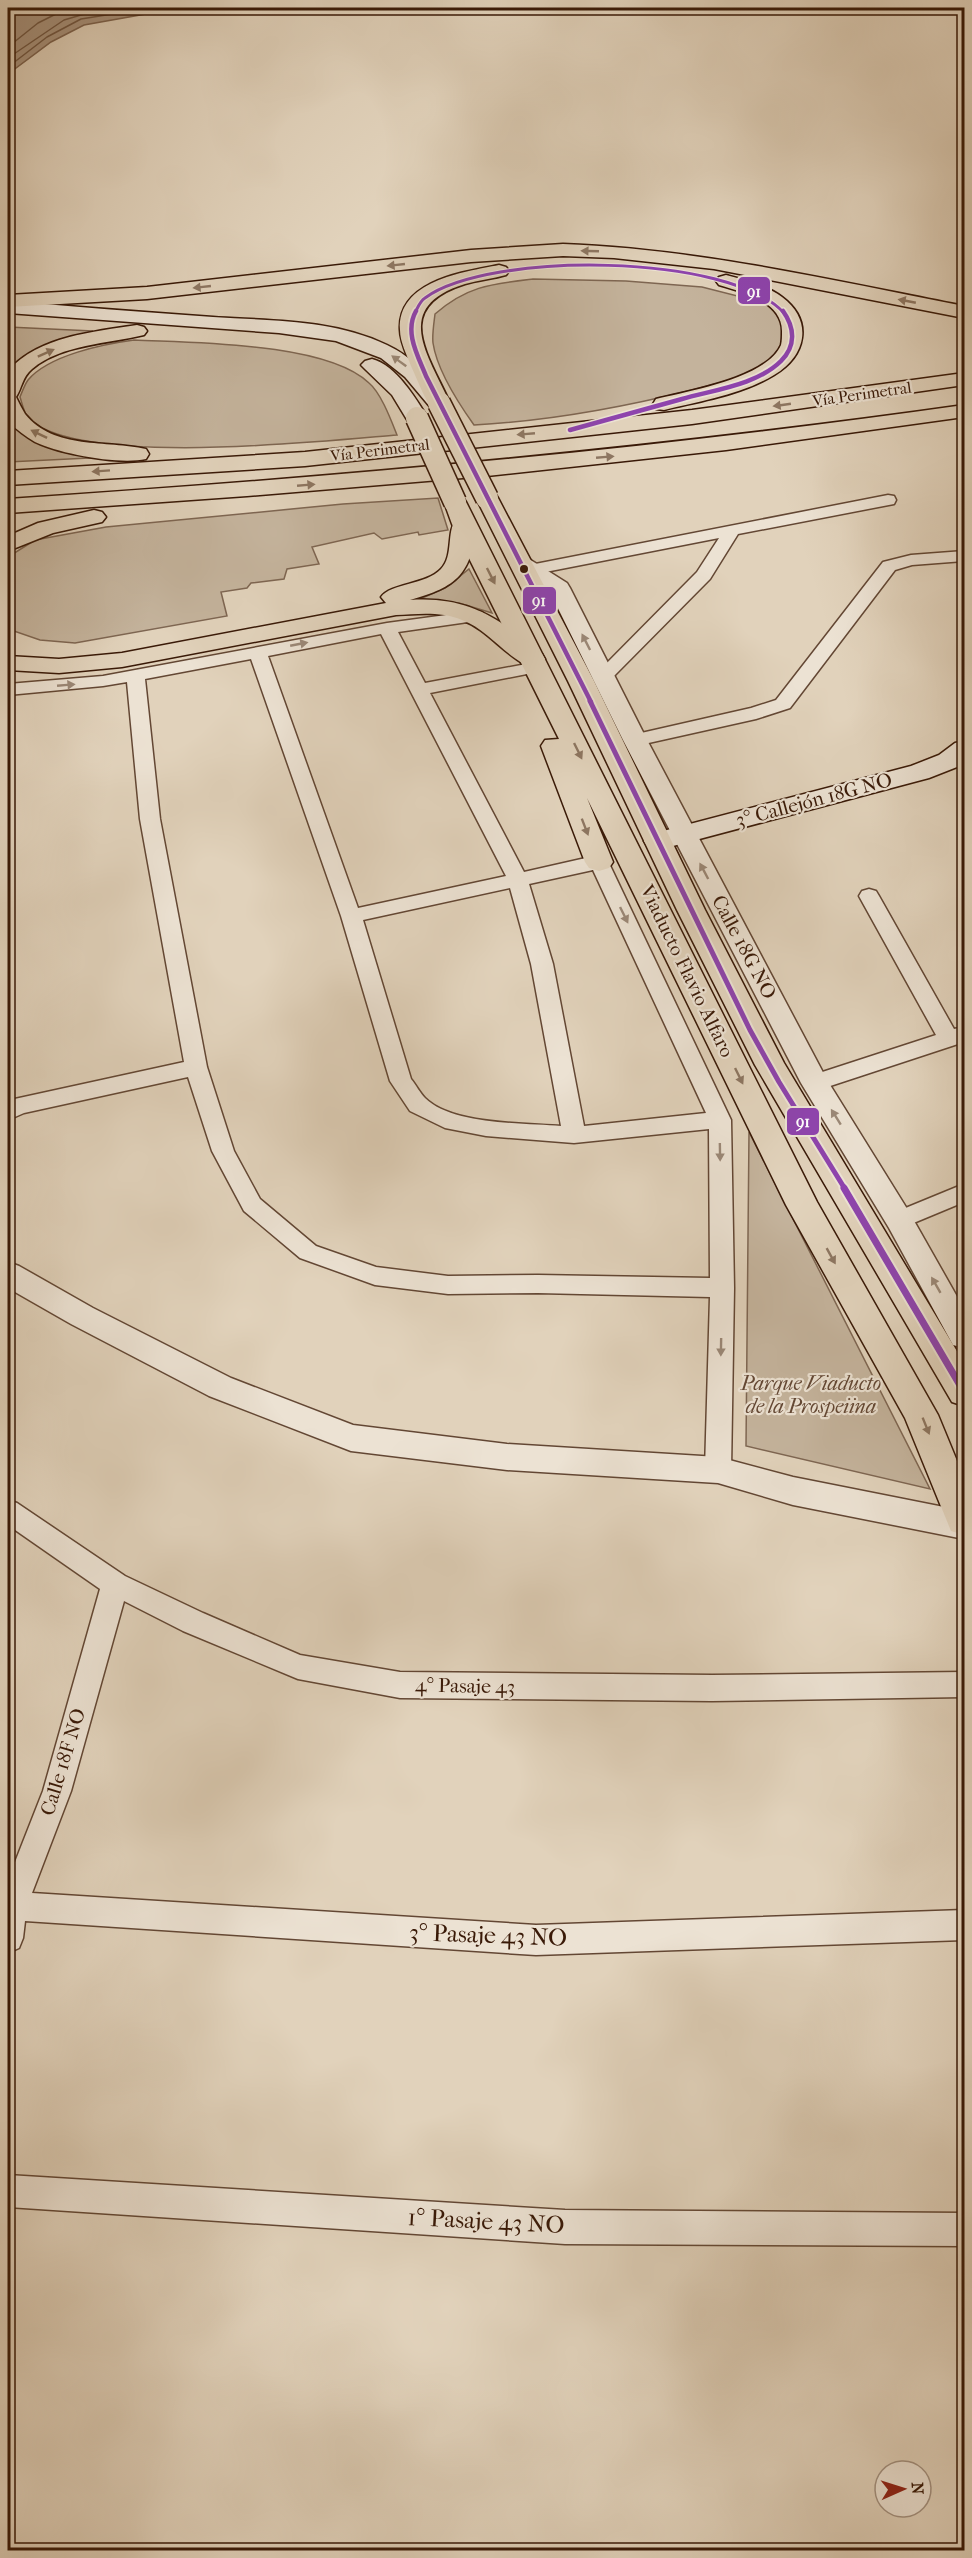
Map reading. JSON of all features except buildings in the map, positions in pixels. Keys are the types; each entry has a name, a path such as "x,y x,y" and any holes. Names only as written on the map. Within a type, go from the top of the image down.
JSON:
{"main road":[{"path":"8,301 124,296 502,253 578,250 638,253 701,261 964,312"},
{"name":"Viaducto Flavio Alfaro","path":"570,430 718,389 762,373 778,363 789,351 794,333 791,321 774,301 755,291 724,280 675,271 614,266 550,266 480,274 453,282 424,296 415,307 410,320 411,337 439,404 487,498 526,567 658,841 770,1065 964,1392"},
{"path":"8,307 293,328 344,336 377,348 396,359 423,382 439,404"},
{"path":"8,322 137,331"},
{"path":"8,393 16,373 37,357 72,344 137,331"},
{"name":"Viaducto Flavio Alfaro","path":"137,331 298,342 337,350 358,358 379,370 400,391 417,418 460,513 802,1204 921,1415 964,1520"},
{"name":"Vía Perimetral","path":"8,478 305,459 692,417 964,379"},
{"path":"8,402 13,415 26,428 44,437 75,446 124,453 198,458 305,459"},
{"name":"Vía Perimetral","path":"8,506 136,496 248,491 702,448 964,411"},
{"path":"876,424 964,420"},
{"path":"8,544 35,531 69,522 248,491"},
{"path":"8,644 54,650 107,646 161,639 384,600 426,587 453,572 462,556 460,513"},
{"path":"8,663 59,666 114,661 422,605 445,607 476,616 491,624 537,667 533,691 599,862"},
{"name":"3° Callejón 18G NO","path":"658,841 920,772 948,761 964,749"}],"street":[{"path":"526,567 732,531 888,500"},
{"path":"604,676 704,575 732,531"},
{"path":"634,740 756,713 783,704 889,566 911,560 964,556"},
{"name":"Calle 18G NO","path":"526,567 559,588 634,740 815,1083 899,1220 964,1336"},
{"path":"8,689 77,684 135,675 387,628 476,616"},
{"path":"387,628 517,878 542,964 574,1135"},
{"path":"258,652 351,916 401,1081 418,1105 445,1120 486,1128 574,1135 720,1120"},
{"path":"419,690 537,667"},
{"path":"135,675 150,819 196,1067 223,1151 252,1205 308,1252 375,1276 448,1285 538,1284 722,1288"},
{"path":"351,916 517,878 599,862 720,1120 722,1288 718,1470"},
{"path":"815,1083 957,1037 869,896"},
{"path":"8,1112 18,1106 196,1067"},
{"path":"899,1220 964,1193"},
{"path":"8,1274 82,1316 220,1387 351,1438 507,1457 718,1470 793,1491 964,1525"},
{"name":"4° Pasaje 43","path":"8,1511 115,1584 193,1622 298,1666 400,1685 712,1688 964,1684"},
{"name":"Calle 18F NO","path":"8,1938 10,1899 57,1791 115,1584"},
{"name":"3° Pasaje 43 NO","path":"10,1899 536,1940 964,1925"},
{"name":"1° Pasaje 43 NO","path":"8,2191 565,2227 964,2230"}],"green space":[{"path":"533,279 626,281 702,287 773,305 783,328 782,346 771,360 750,372 727,381 665,397 584,413 474,425 455,397 435,353 433,332 435,314 458,297 480,288"},
{"path":"8,327 93,331 57,343 24,361 8,379"},
{"path":"134,340 258,347 322,359 349,370 373,387 382,400 397,435 204,448 148,447 97,443 55,433 28,418 20,397 28,380 37,371 78,352"},
{"path":"8,418 12,427 62,452 110,457 8,462"},
{"path":"438,498 448,530 419,535 418,532 382,539 374,533 312,547 319,564 287,569 284,579 251,583 247,588 221,592 227,616 75,643 40,640 8,629 8,557 35,540 106,527 343,504"},
{"path":"469,569 492,613 459,603 413,602 445,588"},
{"name":"Parque Viaducto de la Prospeiina","path":"749,1132 930,1489 746,1446"}],"water":[{"path":"8,8 163,8 157,12 84,25 51,42 8,74"}],"transit line":[{"name":"91","path":"570,430 736,384 760,374 782,360 789,350 793,341 790,321 784,312 768,298 739,285 718,279 650,268 572,266 486,273 449,284 423,299 410,321 410,331 419,360 434,393 604,728 750,1030 964,1392"}]}
